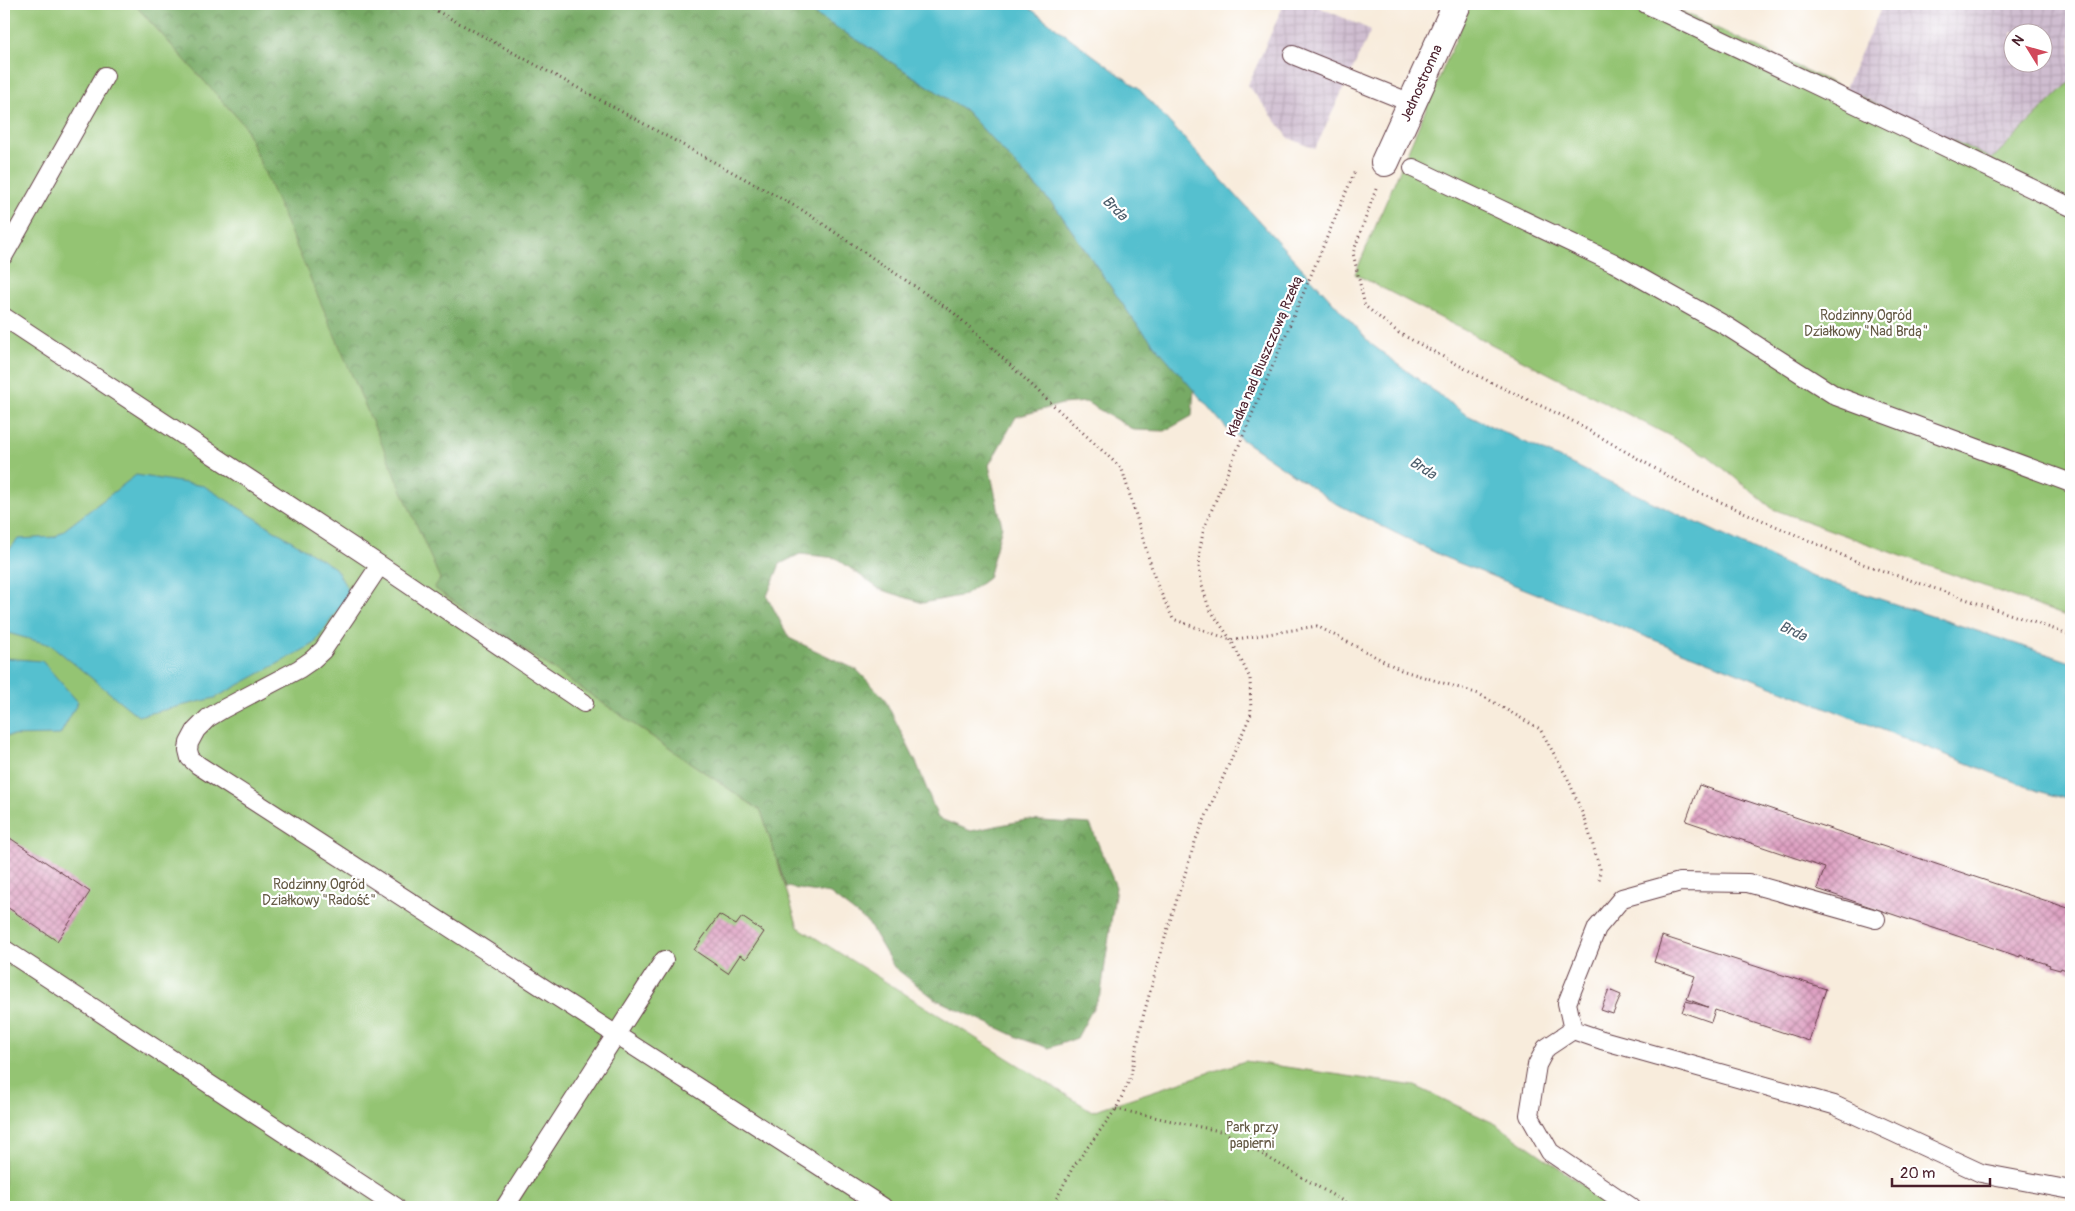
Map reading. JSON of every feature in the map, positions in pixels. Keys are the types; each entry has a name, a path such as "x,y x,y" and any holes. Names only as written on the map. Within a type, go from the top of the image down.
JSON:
{"street":[{"name":"Jednostronna","path":"1385,162 1457,4"}],"lane":[{"path":"1646,4 2071,207"},
{"path":"1293,55 1411,104"},
{"path":"4,255 105,76"},
{"path":"1413,168 1614,263 1728,327 1836,396 2071,484"},
{"path":"4,317 380,565 584,703"},
{"path":"380,565 323,650 299,669 208,718 192,735 188,750 190,758 198,765 883,1207"},
{"path":"1573,1030 1567,1003 1596,928 1622,898 1680,882 1748,883 1876,919"},
{"path":"4,949 396,1207"},
{"path":"505,1207 664,960"},
{"path":"1573,1030 1602,1040 1834,1105 1981,1173 2071,1190"},
{"path":"1573,1030 1546,1048 1537,1065 1529,1115 1550,1152 1631,1207"}],"path":[{"path":"424,4 802,210 954,313 1122,469 1156,582 1173,619 1231,640 1317,626 1401,670 1479,694 1540,729 1572,788 1586,822 1600,869 1596,928"},
{"path":"1385,162 1353,254 1365,306 1399,334 1490,382 1567,418 1700,493 1860,563 2071,635"},
{"name":"Kładka nad Bluszczową Rzeką","path":"1052,1207 1073,1167 1116,1108 1130,1079 1143,1018 1196,839 1251,714 1250,678 1231,640 1209,608 1199,568 1200,548 1204,528 1216,498 1333,222"},
{"path":"1116,1108 1224,1132 1353,1207"}],"shaded area":[{"path":"1284,4 1312,4 1371,30 1315,149 1289,138 1248,85"},
{"path":"1883,4 2071,4 2071,81 1992,160 1845,88"}],"green space":[{"name":"Rodzinny Ogród Działkowy \"Radość\"","path":"4,4 134,4 244,125 440,579 434,588 761,811 798,927 1092,1111 1245,1061 1415,1086 1496,1124 1615,1207 4,1207"},
{"path":"134,4 798,4 965,110 1057,209 1135,322 1194,390 1192,416 1165,431 1134,430 1086,402 1062,404 1016,417 989,465 1002,526 988,578 965,595 923,603 879,589 836,558 800,554 780,564 767,596 789,638 857,670 884,698 917,764 938,818 971,831 1026,820 1090,824 1116,887 1101,993 1077,1038 1049,1048 1022,1039 935,999 894,967 868,923 830,894 786,887 761,811 434,588 244,125"},
{"name":"Rodzinny Ogród Działkowy \"Nad Brdą\"","path":"1471,4 1666,4 1992,159 2071,81 2071,618 1773,509 1707,455 1355,274"}],"water":[{"name":"Brda","path":"798,4 1024,4 1139,89 1371,344 1465,414 1810,576 2071,662 2071,800 2038,791 1446,558 1335,503 1228,430 1135,322 1057,209 965,110"},
{"path":"136,475 204,486 335,568 350,593 314,644 215,698 138,716 51,645 4,632 4,556 18,539 55,537"},
{"path":"4,658 42,661 78,702 60,735 4,736"}],"building":[{"path":"1699,785 2071,909 2071,972 2061,968 2060,970 2049,967 2050,965 2020,955 2020,957 1817,889 1825,868 1686,821"},
{"path":"4,834 90,892 57,941 4,905"},
{"path":"719,915 736,925 742,917 764,932 746,959 740,955 728,973 694,950"},
{"path":"1662,936 1826,989 1809,1041 1715,1010 1711,1022 1682,1012 1686,1001 1708,1007 1687,999 1695,976 1654,962"},
{"path":"1609,990 1621,995 1613,1014 1601,1010"}],"park label":[{"name":"Park przy papierni","path":"1252,1136"}]}
